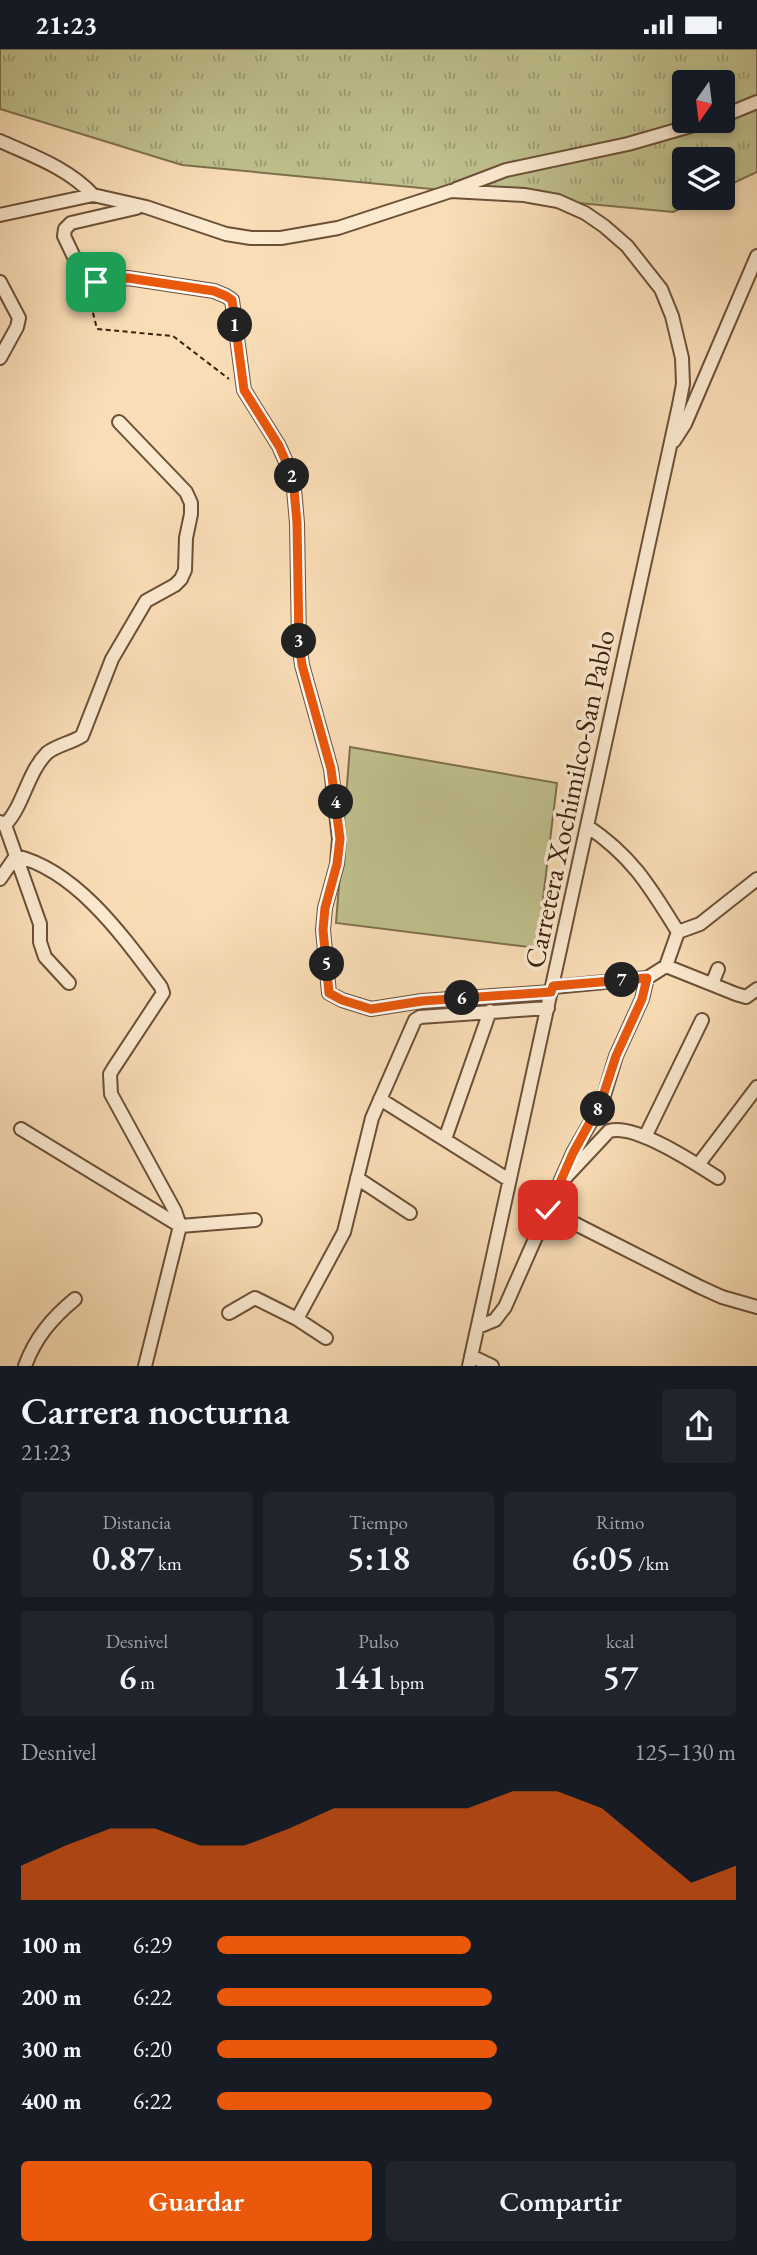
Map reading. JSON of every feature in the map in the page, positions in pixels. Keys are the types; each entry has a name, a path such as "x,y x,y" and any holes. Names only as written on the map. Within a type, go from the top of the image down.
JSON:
{"street":[{"path":"735,110 757,102"},
{"path":"0,215 93,195 146,207 226,233 281,238 338,228 506,170 628,144 672,131"},
{"path":"0,141 68,173 93,195"},
{"name":"Carretera Xochimilco-San Pablo","path":"451,191 524,195 558,201 585,213 604,226 645,267 661,289 682,358 683,384 470,1361"},
{"path":"146,207 115,211 71,223 65,229 64,236 89,284 128,278 214,291 232,300 244,390 279,446 293,478 297,523 299,643 302,665 331,769 340,839 323,930 329,993 371,1009 422,1001 647,978 666,967 678,932"},
{"path":"670,448 685,424 757,256"},
{"path":"0,282 19,318 0,358"},
{"path":"69,983 45,957 40,942 40,924 3,823 16,814 27,785 46,755 82,736 113,659 146,601 175,585 185,570 191,503 186,492 119,422"},
{"path":"587,827 624,855 643,876 678,932"},
{"path":"0,879 16,856"},
{"path":"16,856 57,876 112,923 163,993 160,1002 113,1069 109,1084 111,1094 175,1210 180,1226 145,1366"},
{"path":"678,932 700,924 757,879"},
{"path":"666,967 746,997 757,989"},
{"path":"712,984 718,969"},
{"path":"478,1328 501,1314 573,1153 601,1102 616,1056 642,999 647,978"},
{"path":"297,1319 344,1231 380,1099 415,1020 421,1017 548,1008"},
{"path":"446,1139 490,1011"},
{"path":"645,1137 702,1020"},
{"path":"698,1165 757,1087"},
{"path":"380,1099 509,1179"},
{"path":"558,1185 609,1131 618,1128 645,1137 718,1178"},
{"path":"21,1129 180,1226 254,1220"},
{"path":"357,1178 410,1213"},
{"path":"548,1210 700,1287 757,1307"},
{"path":"229,1313 255,1298 297,1319 326,1338"},
{"path":"24,1366 34,1344 53,1318 75,1299"},
{"path":"470,1361 492,1366"}],"path":[{"path":"89,284 76,306 92,309 97,329 173,336 244,390"}],"green space":[{"path":"0,49 757,49 757,172 735,182 735,147 672,147 672,210 677,210 673,212 182,165 0,109"},
{"path":"350,747 557,783 537,948 336,923"}],"route":[{"path":"96,282 128,278 214,291 232,300 244,390 279,446 293,478 297,523 299,643 302,665 331,769 340,839 323,930 329,993 371,1009 422,1001 551,992 553,986 647,978 642,999 616,1056 601,1102 573,1153 548,1210"}]}
